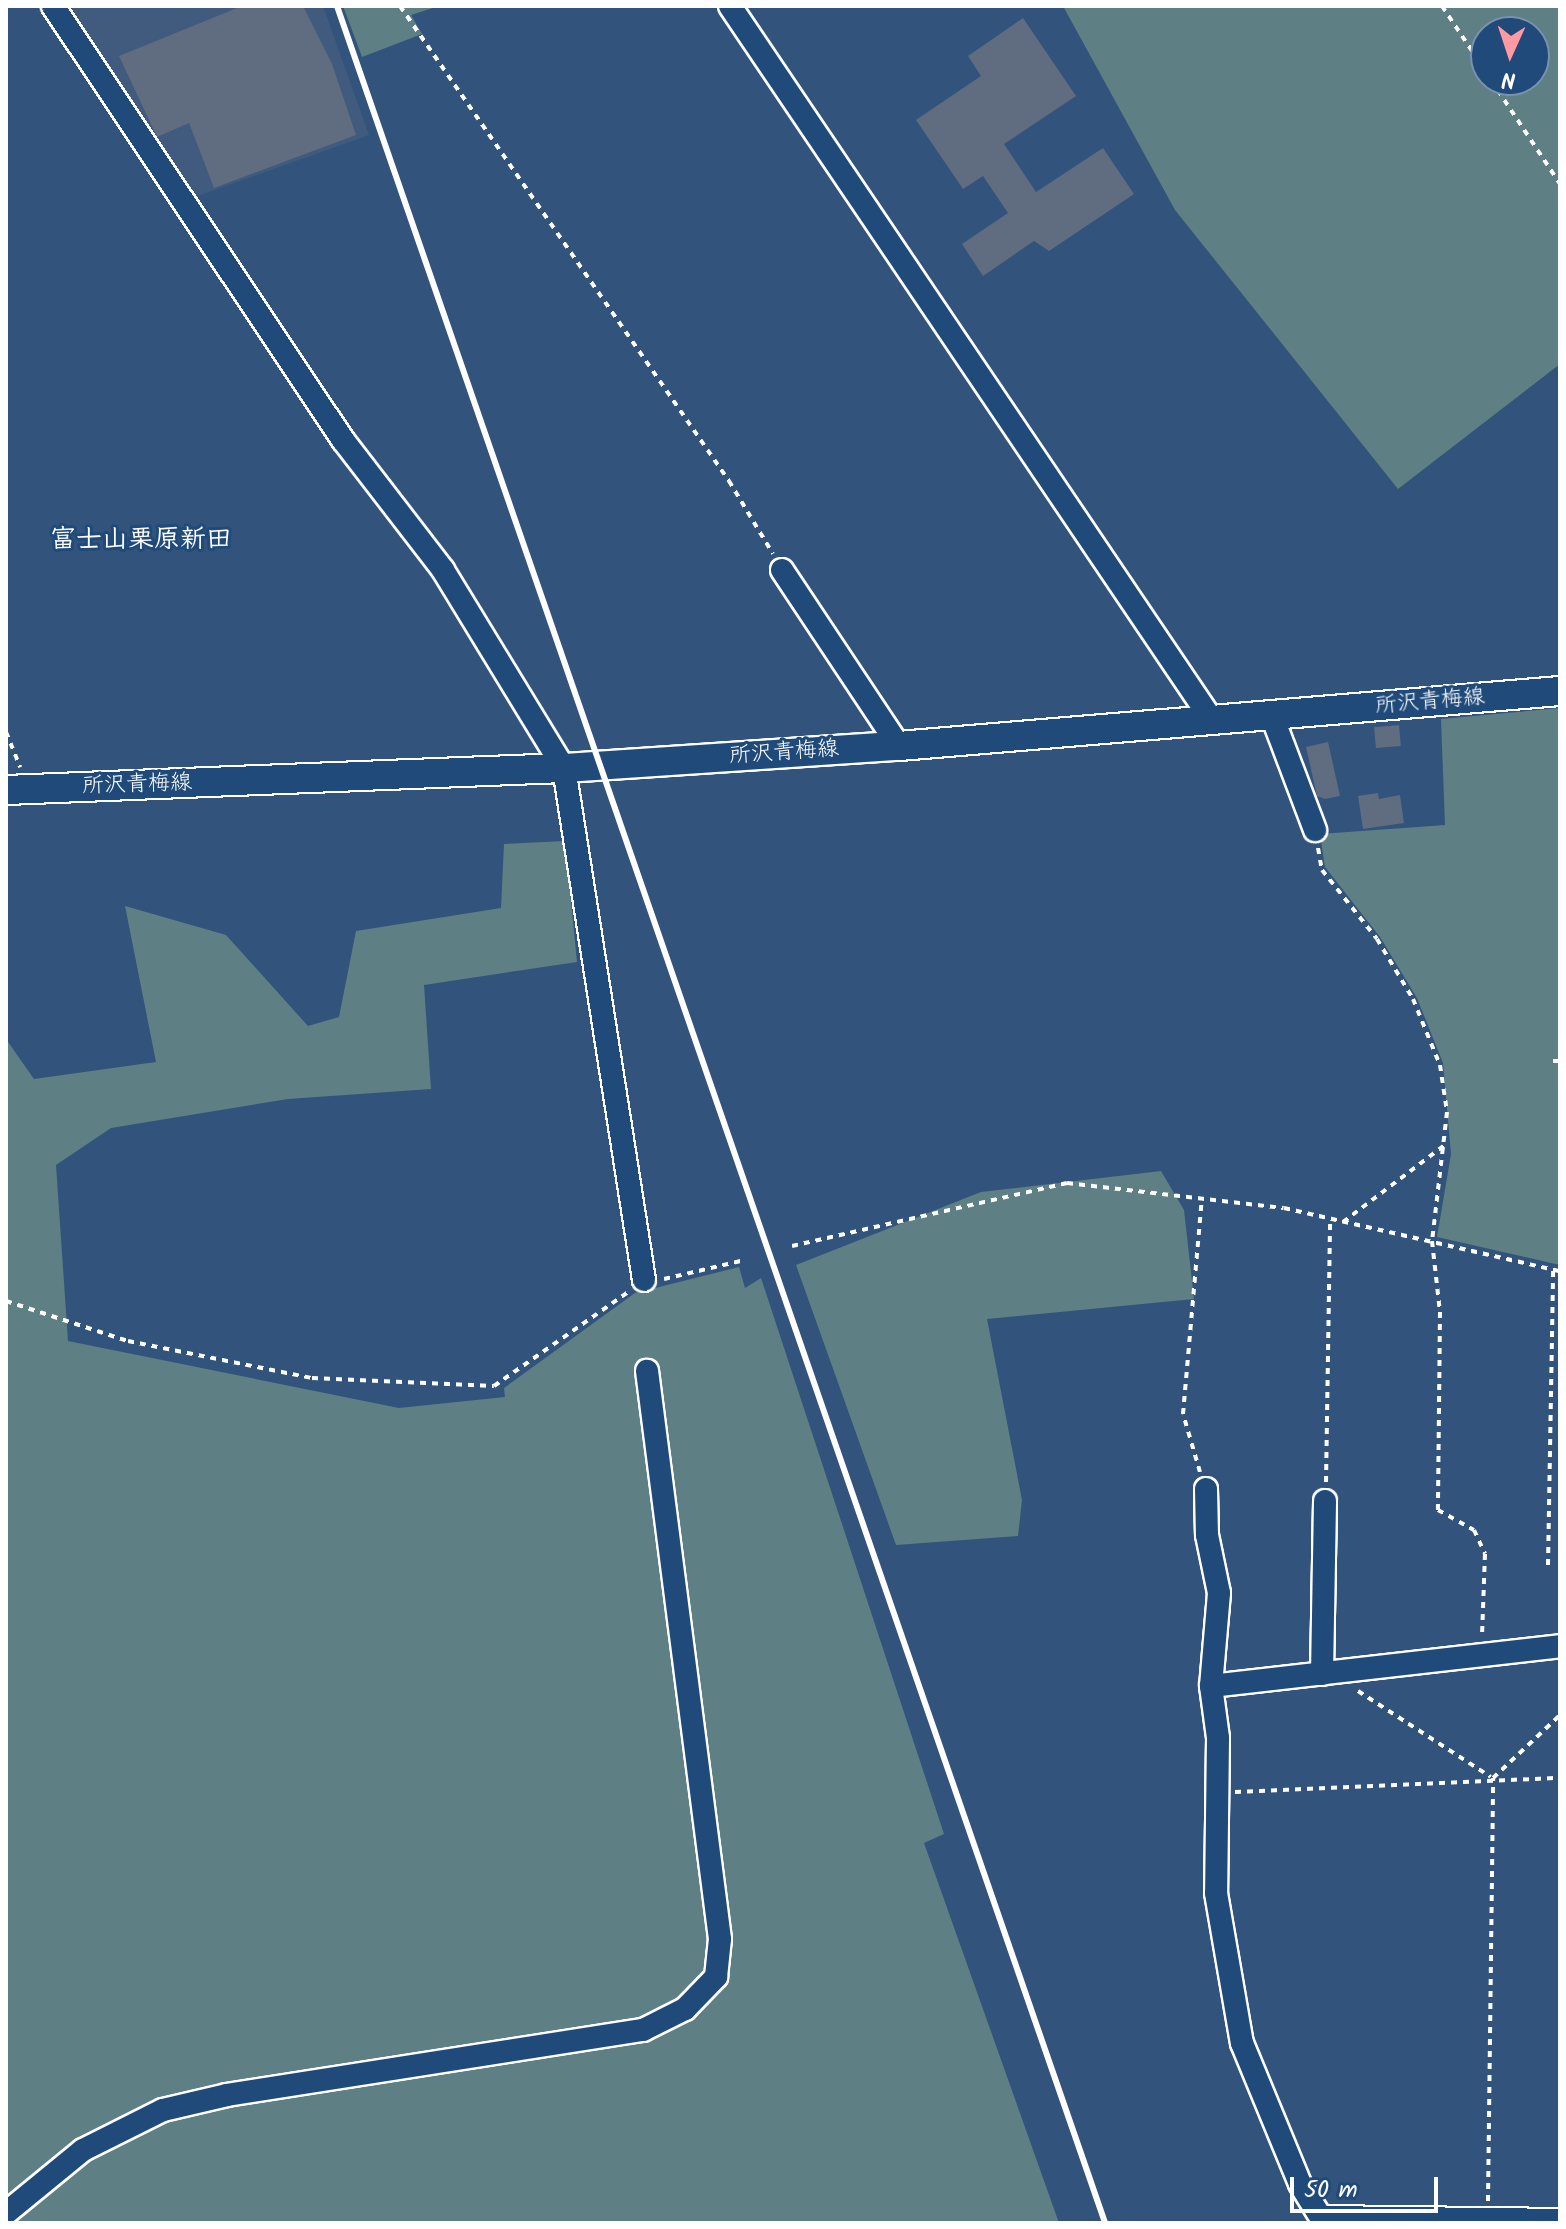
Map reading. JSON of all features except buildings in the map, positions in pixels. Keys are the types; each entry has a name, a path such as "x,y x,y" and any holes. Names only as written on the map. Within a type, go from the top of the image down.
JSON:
{"main road":[{"name":"所沢青梅線","path":"17,790 564,768 899,746 1560,691"}],"street":[{"path":"53,6 343,440 443,570 564,768 644,1280"},
{"path":"730,6 1212,720"},
{"path":"782,570 899,746"},
{"path":"1272,716 1315,830"},
{"path":"6,2213 83,2150 163,2110 227,2095 643,2030 685,2009 716,1977 720,1939 647,1371"},
{"path":"1206,1489 1207,1535 1219,1593 1211,1686 1218,1738 1216,1893 1242,2043 1259,2095 1321,2217 1560,2220"},
{"path":"1325,1501 1333,1673"},
{"path":"1211,1686 1560,1646"}],"path":[{"path":"400,6 721,469 782,570"},
{"path":"1442,6 1470,48"},
{"path":"1502,96 1560,184"},
{"path":"6,732 17,790"},
{"path":"1315,830 1322,870 1377,939 1413,999 1440,1065 1446,1144 1432,1241 1440,1312 1438,1510 1474,1530 1485,1554 1483,1655"},
{"path":"1553,1061 1560,1061"},
{"path":"1343,1223 1446,1144"},
{"path":"792,1246 1067,1183 1202,1198 1330,1219 1560,1271"},
{"path":"1202,1198 1183,1414 1206,1489"},
{"path":"1325,1501 1330,1219"},
{"path":"6,1301 128,1341 312,1378 494,1386 644,1280 745,1260"},
{"path":"1548,1565 1553,1270"},
{"path":"1333,1673 1493,1778"},
{"path":"1487,2220 1493,1778 1560,1715"},
{"path":"1215,1796 1262,1787 1560,1778"}],"shaded area":[{"path":"70,6 323,6 369,135 195,197"}],"green space":[{"path":"343,6 439,6 411,15 422,34 362,57"},
{"path":"1063,6 1560,6 1560,364 1398,489 1175,210"},
{"path":"1560,708 1560,1265 1437,1237 1451,1154 1443,1063 1417,998 1380,937 1325,867 1320,834 1445,825 1441,719"},
{"path":"565,841 577,962 424,985 431,1089 288,1099 111,1128 56,1165 68,1341 399,1408 505,1397 504,1388 635,1293 739,1267 745,1288 761,1278 944,1834 924,1843 1059,2223 6,2223 6,1039 34,1079 156,1062 125,906 226,935 308,1026 339,1017 356,931 501,908 504,844"},
{"path":"1161,1171 1184,1210 1194,1299 987,1319 1022,1500 1018,1536 896,1545 796,1265 981,1192"}],"railway":[{"path":"337,6 1105,2223"}],"district":[{"name":"富士山栗原新田","path":"141,541"}]}
